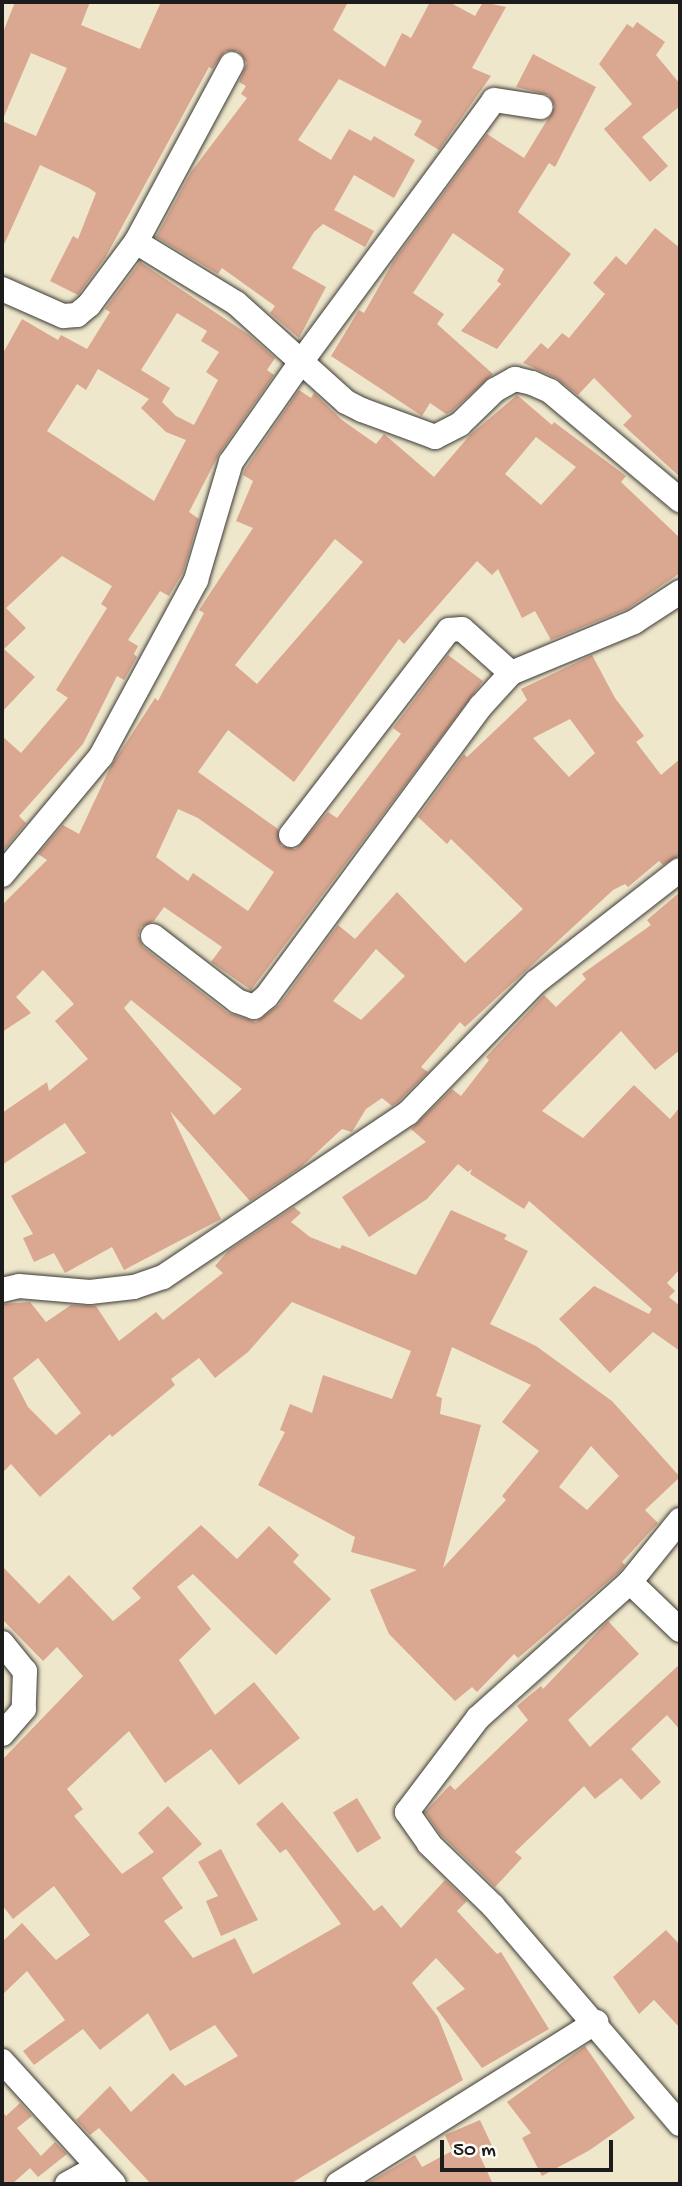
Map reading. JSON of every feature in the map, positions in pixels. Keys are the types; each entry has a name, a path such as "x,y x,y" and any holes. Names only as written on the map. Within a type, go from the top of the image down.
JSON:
{"street":[{"path":"5,297 63,316 77,315 89,305 136,242 232,64"},
{"path":"2,875 101,756 196,580 231,462 301,362 494,100 540,107"},
{"path":"136,242 236,303 346,402 435,437 460,424 495,390 515,379 532,383 550,391 680,500"},
{"path":"153,936 237,1001 254,1006 267,996 481,706 511,673 634,622 680,592"},
{"path":"291,835 449,631 462,628 511,673"},
{"path":"2,1290 19,1286 90,1292 134,1287 163,1277 294,1194 408,1113 536,982 680,870"},
{"path":"680,1520 630,1582 478,1718 407,1812 429,1844 493,1906 596,2022 680,2124"},
{"path":"630,1582 680,1630"},
{"path":"2,1643 25,1671 24,1709 2,1734"},
{"path":"338,2184 596,2022"},
{"path":"2,2062 106,2176"},
{"path":"67,2184 106,2176"}],"building":[{"path":"15,2 90,2 81,25 140,49 161,2 348,2 333,30 385,67 402,33 411,38 430,2 449,2 475,16 483,2 506,7 472,68 491,76 439,150 414,135 422,121 339,79 298,140 331,160 349,129 371,141 374,136 415,160 394,198 354,175 334,210 374,231 365,247 323,224 314,232 292,268 326,287 299,338 270,313 275,306 222,268 218,274 156,237 191,172 247,98 241,94 246,86 239,82 247,63 238,51 225,51 212,69 209,67 105,258 78,295 50,281 73,236 78,239 96,193 89,188 40,165 2,249 2,121 2,35","holes":["31,53 67,68 36,136 2,121"]},
{"path":"637,22 665,42 656,55 680,84 680,106 642,137 668,166 650,182 604,129 632,104 599,64 627,24 633,28"},
{"path":"533,54 596,87 555,167 549,163 518,212 571,254 497,349 461,331 501,284 497,281 504,269 453,233 413,293 444,314 437,324 493,374 451,412 446,414 430,403 422,416 331,356 359,310 364,313 393,262 487,134 524,158 555,107 549,95 516,87"},
{"path":"655,228 680,248 680,477 623,425 632,416 594,378 578,395 556,378 523,363 541,343 548,349 562,333 569,338 605,294 593,283 616,256 626,265"},
{"path":"140,262 249,335 275,358 267,370 274,375 219,454 189,512 199,519 183,572 169,596 160,591 128,640 138,646 134,654 137,657 124,680 117,676 83,744 19,816 26,823 2,852 2,736 21,753 68,698 56,690 107,608 101,604 112,586 62,556 6,608 26,628 4,649 35,677 2,712 2,355 22,319 58,340 61,335 87,349 110,312 105,309","holes":["177,313 207,331 201,341 219,352 206,372 218,380 194,425 176,416 162,402 170,388 141,370","98,369 149,399 141,408 166,432 186,440 154,501 47,431 77,384 86,390"]},
{"path":"299,390 311,398 314,393 342,420 376,444 384,434 434,477 470,435 517,395 552,425 554,422 626,476 621,482 680,538 680,573 627,609 551,640 535,611 522,618 498,569 492,575 477,561 404,644 399,639 294,782 228,730 198,772 278,829 281,846 296,849 328,812 337,818 401,734 393,728 448,655 483,681 251,990 211,962 222,947 164,907 154,921 141,927 138,935 143,947 228,1013 256,1022 279,1005 338,925 355,939 397,892 465,963 523,909 451,839 447,844 418,817 464,754 467,757 527,700 521,689 592,655 615,698 644,736 636,742 661,775 680,759 680,855 663,865 659,861 628,887 625,884 613,890 465,1027 460,1022 421,1067 428,1072 398,1102 392,1106 382,1098 366,1109 352,1132 342,1129 300,1168 250,1201 170,1111 221,1219 124,1270 112,1247 65,1273 54,1253 34,1262 23,1238 33,1234 11,1196 86,1153 65,1123 2,1165 2,1113 47,1082 49,1091 88,1059 55,1021 74,1004 43,970 16,997 31,1013 2,1032 2,905 47,860 38,854 63,825 79,834 110,768 155,698 158,701 204,613 199,610 253,528 236,521 253,481 243,475","holes":["536,437 576,467 541,505 505,474","335,539 363,562 257,684 235,665","570,719 595,753 569,777 533,738","178,809 198,818 274,872 248,911 193,873 188,881 156,857","376,949 405,976 361,1020 333,1001","131,1000 242,1089 214,1115 124,1008"]},
{"path":"680,892 680,1050 655,1070 621,1031 542,1111 583,1138 634,1085 670,1119 680,1107 680,1269 667,1283 675,1291 669,1297 680,1306 680,1351 653,1332 610,1373 559,1319 594,1286 649,1314 652,1309 529,1201 524,1209 470,1174 472,1169 468,1172 458,1164 427,1199 369,1237 342,1197 426,1142 411,1129 452,1089 461,1096 489,1060 486,1057 544,995 556,1007 586,979 582,974 651,925 647,920"},
{"path":"294,1207 301,1213 291,1222 310,1237 340,1249 342,1245 416,1275 451,1210 507,1235 504,1239 528,1251 490,1324 536,1346 612,1401 680,1477 645,1510 658,1523 622,1562 625,1565 619,1572 518,1658 514,1654 477,1692 472,1687 455,1701 389,1634 370,1590 417,1570 351,1552 355,1537 258,1485 285,1432 280,1430 290,1404 312,1413 323,1375 392,1399 411,1351 292,1302 248,1352 215,1378 199,1358 171,1379 175,1385 112,1437 110,1434 40,1497 11,1464 2,1473 2,1304 30,1302 46,1322 71,1305 96,1306 119,1341 156,1312 163,1320 223,1273 215,1266 228,1251","holes":["452,1347 531,1385 502,1422 539,1451 502,1496 506,1500 443,1568 481,1425 440,1414 442,1398 436,1396","38,1358 81,1413 56,1435 28,1407 13,1378","591,1446 619,1476 587,1510 559,1487"]},
{"path":"201,1525 237,1559 269,1526 299,1555 293,1562 331,1599 276,1655 193,1574 177,1587 211,1629 179,1660 215,1715 254,1682 300,1738 239,1785 211,1749 165,1783 129,1731 67,1789 83,1809 74,1816 122,1874 154,1852 138,1833 168,1806 202,1844 162,1878 183,1908 164,1921 193,1958 235,1938 253,1974 341,1924 286,1849 280,1853 256,1824 282,1802 374,1911 382,1905 401,1928 445,1880 467,1901 457,1911 497,1954 501,1952 549,2029 482,2068 436,2008 465,1989 436,1958 412,1983 438,2017 463,2080 290,2184 151,2184 99,2128 90,2135 76,2120 110,2086 131,2112 173,2073 185,2086 238,2056 215,2025 170,2051 148,2013 100,2050 83,2029 34,2065 23,2051 65,2020 27,1971 2,1995 2,1942 22,1923 56,1960 90,1935 54,1886 13,1919 2,1905 2,1760 83,1676 57,1647 43,1661 2,1619 2,1566 39,1604 69,1575 113,1621 141,1598 132,1588"},
{"path":"608,1621 639,1654 568,1720 590,1747 680,1664 680,1730 667,1715 631,1749 661,1782 641,1800 621,1778 595,1799 584,1786 515,1852 522,1858 495,1887 440,1834 425,1812 450,1785 455,1790 528,1720 517,1706 541,1686 543,1689"},
{"path":"357,1798 381,1838 357,1853 333,1812"},
{"path":"221,1849 258,1920 221,1936 206,1901 218,1896 198,1862"},
{"path":"666,1930 680,1945 680,2028 654,2000 639,2014 613,1977"},
{"path":"585,2046 635,2118 590,2150 542,2176 522,2138 531,2133 507,2102"},
{"path":"20,2103 32,2116 17,2128 41,2156 55,2142 67,2154 38,2177 30,2168 12,2184 2,2184 2,2111 6,2116"},
{"path":"480,2120 493,2148 479,2154 493,2184 366,2184 415,2155 422,2167 452,2151 445,2135"}]}
